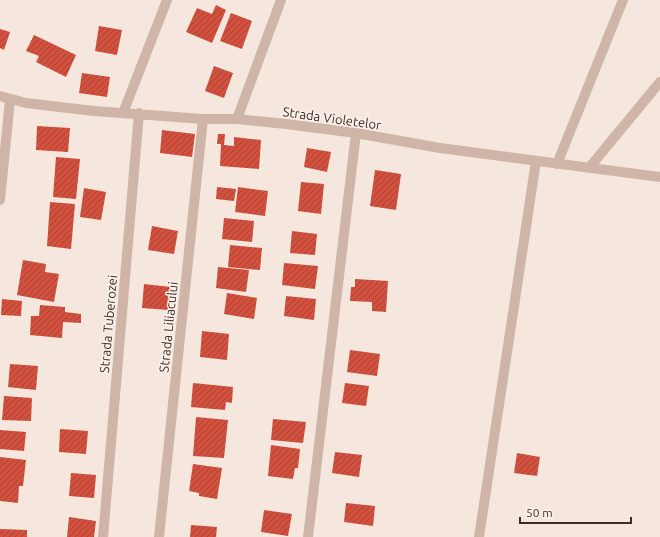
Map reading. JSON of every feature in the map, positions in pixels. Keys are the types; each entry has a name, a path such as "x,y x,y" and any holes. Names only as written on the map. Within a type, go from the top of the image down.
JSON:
{"street":[{"path":"123,113 167,0"},
{"path":"237,119 281,0"},
{"path":"557,164 622,0"},
{"path":"589,168 660,82"},
{"name":"Strada Violetelor","path":"0,96 10,100 94,111 139,113 203,119 237,119 356,133 440,148 660,177"},
{"path":"0,200 10,100"},
{"name":"Strada Tuberozei","path":"103,537 139,113"},
{"name":"Strada Liliacului","path":"159,537 203,119"},
{"path":"308,537 356,133"},
{"path":"478,537 536,161"}],"building":[{"path":"216,5 226,10 212,43 186,32 197,8 212,14"},
{"path":"231,13 252,21 242,49 220,41"},
{"path":"99,26 122,30 117,55 95,51"},
{"path":"0,29 10,32 4,50 0,48"},
{"path":"34,35 76,55 66,77 36,62 39,56 26,51"},
{"path":"214,66 233,73 224,98 205,91"},
{"path":"82,73 110,77 107,97 79,93"},
{"path":"37,126 70,128 68,152 36,150"},
{"path":"162,130 195,134 192,157 160,153"},
{"path":"218,134 225,134 224,145 234,146 234,137 261,140 259,169 220,166 221,144 217,144"},
{"path":"307,148 331,152 327,172 304,167"},
{"path":"56,157 80,159 76,199 53,197"},
{"path":"375,170 401,174 396,210 370,206"},
{"path":"301,182 324,184 321,214 298,211"},
{"path":"217,187 236,189 234,201 216,199"},
{"path":"238,187 268,191 265,216 235,212"},
{"path":"84,188 106,192 101,220 80,217"},
{"path":"50,202 75,204 71,249 47,246"},
{"path":"224,218 254,221 252,242 222,239"},
{"path":"152,226 178,231 174,254 148,250"},
{"path":"292,231 317,234 315,255 290,253"},
{"path":"230,245 262,248 260,270 228,267"},
{"path":"23,260 46,264 45,272 59,274 54,302 17,295"},
{"path":"284,263 318,266 315,289 282,285"},
{"path":"218,267 249,270 246,292 216,288"},
{"path":"355,279 388,281 386,312 372,311 372,302 350,301 351,287 355,287"},
{"path":"144,284 171,287 169,310 142,308"},
{"path":"227,293 257,298 254,319 224,314"},
{"path":"286,296 316,299 314,320 284,316"},
{"path":"2,299 22,301 21,316 1,315"},
{"path":"40,305 65,307 65,312 81,314 81,323 63,322 62,338 30,335 31,316 39,316"},
{"path":"202,331 229,334 227,360 200,357"},
{"path":"350,350 380,354 377,376 347,372"},
{"path":"10,364 38,366 36,390 8,387"},
{"path":"193,383 233,387 232,403 226,402 225,410 191,407"},
{"path":"345,383 369,386 366,406 342,403"},
{"path":"4,396 32,398 31,421 2,420"},
{"path":"196,417 228,420 224,458 193,456"},
{"path":"273,419 306,422 303,443 271,440"},
{"path":"60,429 88,431 86,454 59,452"},
{"path":"0,430 26,432 24,451 0,449"},
{"path":"271,445 300,449 298,468 295,468 293,479 268,476"},
{"path":"335,452 362,455 359,477 332,473"},
{"path":"517,453 540,457 537,476 514,473"},
{"path":"0,457 26,460 23,486 19,486 18,503 0,501"},
{"path":"193,464 222,468 217,499 199,496 199,493 189,491"},
{"path":"71,473 96,475 94,498 69,496"},
{"path":"346,503 375,506 373,526 344,522"},
{"path":"264,510 292,514 288,536 261,532"},
{"path":"69,517 96,521 94,537 67,537"},
{"path":"191,525 217,527 216,537 190,537"},
{"path":"0,529 27,530 27,537 0,537"}]}
